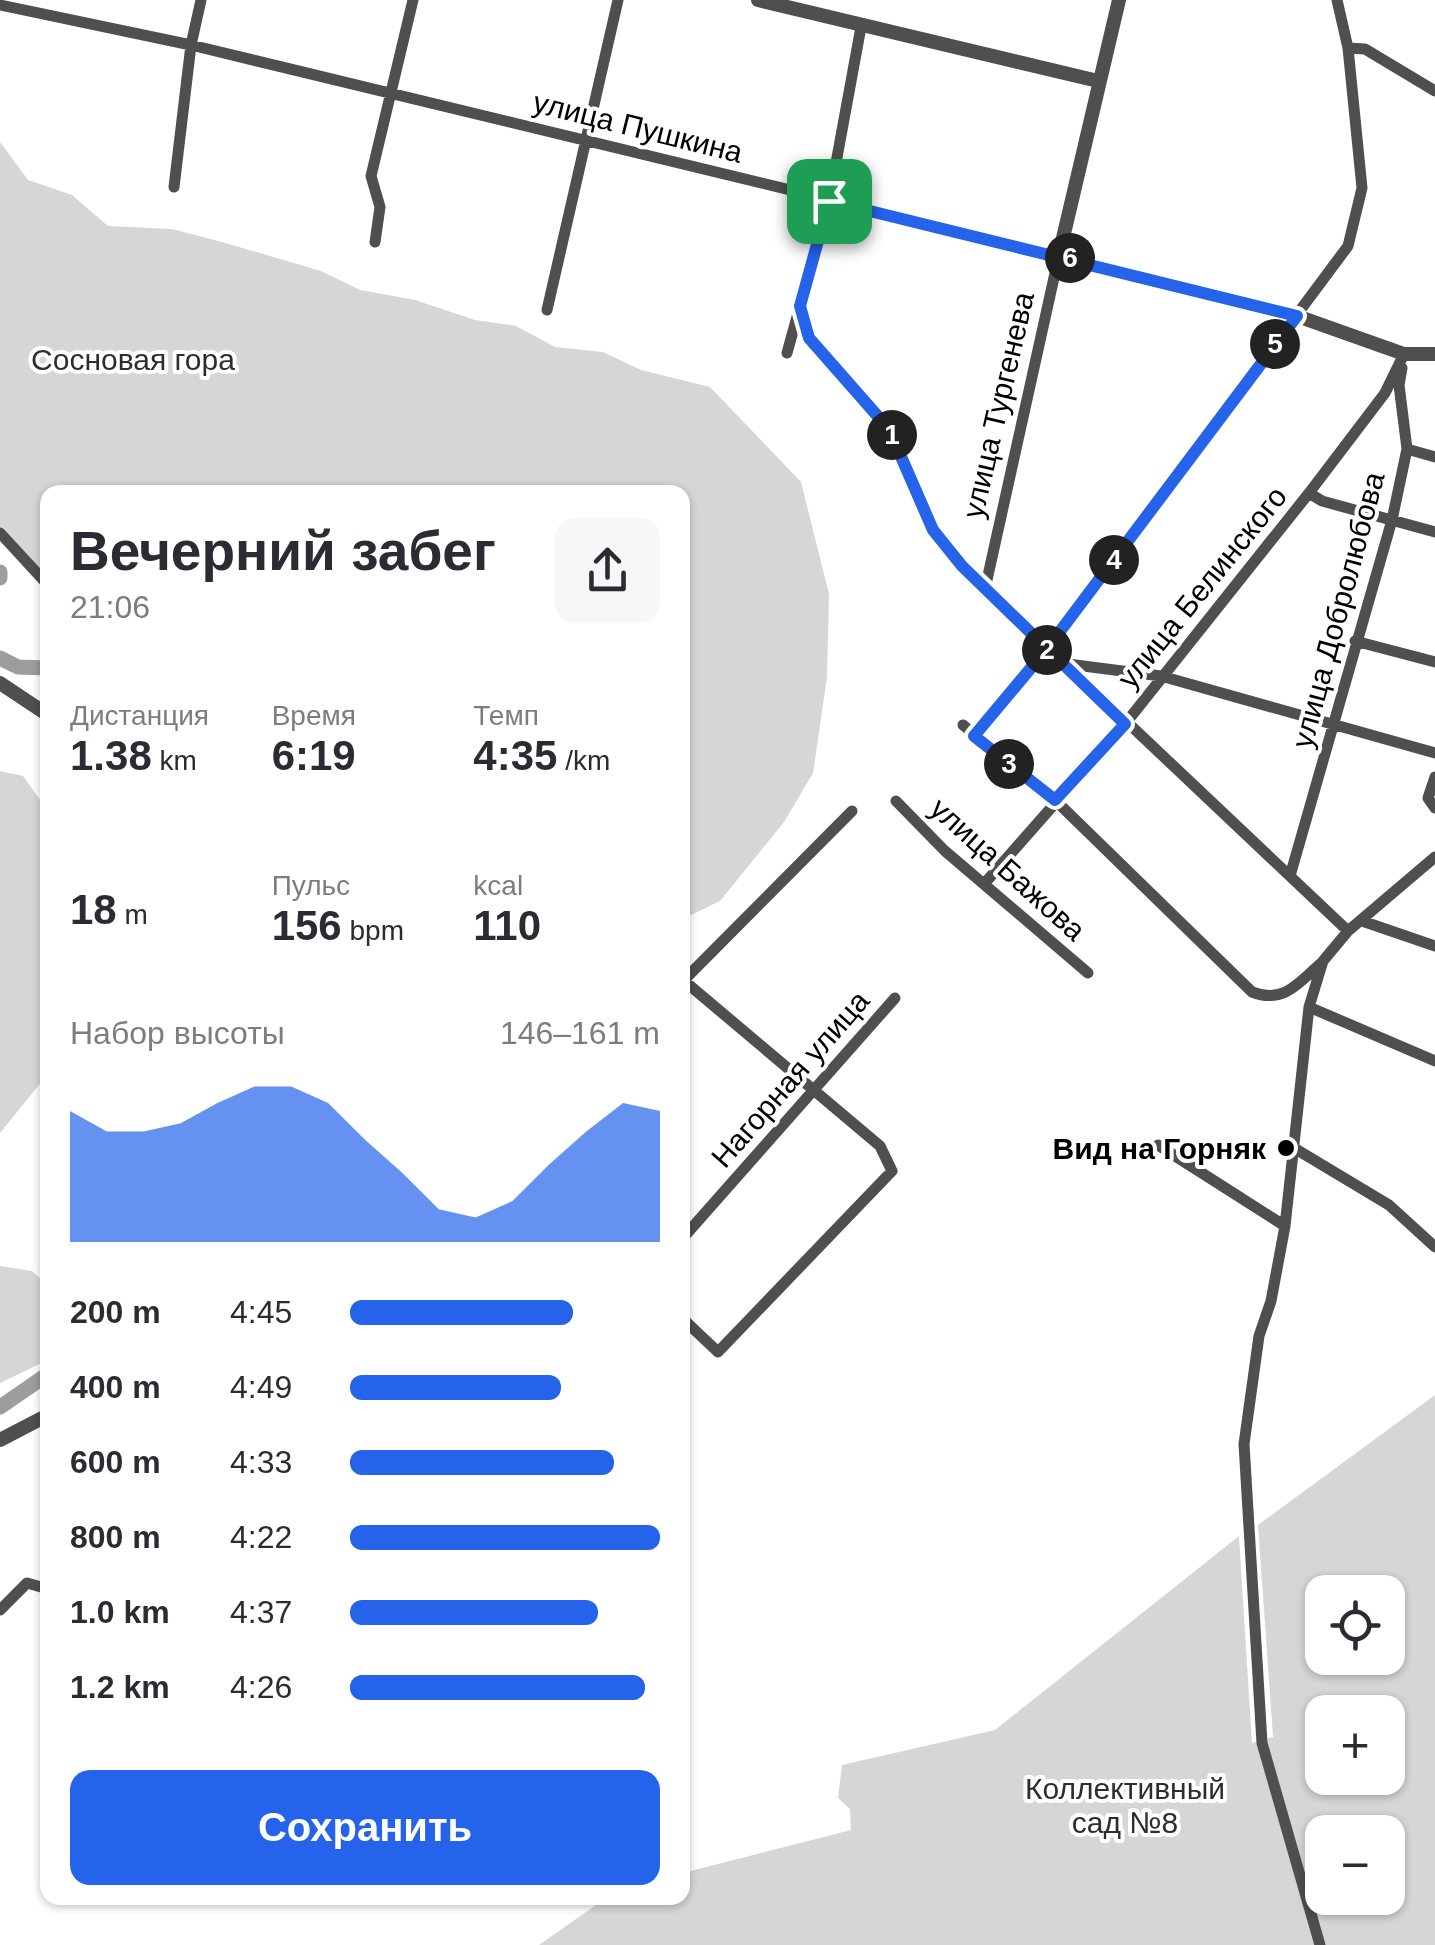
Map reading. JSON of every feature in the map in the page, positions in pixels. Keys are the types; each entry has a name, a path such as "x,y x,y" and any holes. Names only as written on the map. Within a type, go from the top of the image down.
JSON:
{"street":[{"path":"174,187 190,45 202,0"},
{"path":"375,242 380,208 371,176 394,96 414,0"},
{"path":"547,310 618,0"},
{"path":"758,0 1098,81"},
{"name":"улица Тургенева","path":"985,589 1119,0"},
{"path":"974,736 1046,650 1348,246 1362,188 1348,48 1338,0"},
{"name":"улица Пушкина","path":"0,6 190,45 584,144 1059,256 1297,316 1404,354 1435,354"},
{"path":"787,353 829,201 860,26"},
{"path":"1348,48 1365,49 1435,91"},
{"path":"800,306 809,338 889,429 933,530 1046,650 1348,931"},
{"name":"улица Добролюбова","path":"1290,876 1392,520 1407,449 1399,386 1404,354"},
{"name":"улица Белинского","path":"984,884 1125,724 1309,492 1385,393 1404,354"},
{"path":"1407,449 1435,457"},
{"path":"1309,492 1322,501 1435,532"},
{"path":"0,532 40,576"},
{"path":"1355,642 1435,662"},
{"path":"1060,663 1161,676 1435,753"},
{"path":"0,684 40,711"},
{"path":"962,725 1055,800 1252,992 1266,998 1288,993 1348,931 1435,857"},
{"path":"1435,777 1428,798 1435,808"},
{"name":"улица Бажова","path":"896,801 1088,974"},
{"path":"690,973 852,811"},
{"path":"1362,921 1435,946"},
{"path":"1320,1945 1262,1743 1244,1444 1255,1359 1285,1226 1309,1007 1322,961"},
{"path":"690,986 880,1146 892,1171 718,1352 690,1326"},
{"name":"Нагорная улица","path":"690,1230 896,998"},
{"path":"1309,1007 1435,1061"},
{"path":"1158,1146 1285,1226"},
{"path":"1294,1148 1389,1205 1435,1247"},
{"path":"0,1440 40,1419"},
{"path":"0,1610 28,1583 40,1587"}],"green space":[{"name":"Сосновая гора","path":"0,142 28,180 72,195 108,226 172,229 222,242 321,271 360,290 415,300 475,320 516,326 555,347 603,352 641,370 710,387 801,482 829,594 827,677 813,773 784,822 720,901 690,916 690,485 40,485 40,572 0,528"},
{"path":"0,771 23,776 40,800 40,1084 0,1133"},
{"path":"0,1266 32,1271 40,1278 40,1364 0,1383"},
{"name":"Коллективный сад №8","path":"1435,1395 1435,1945 539,1945 596,1905 690,1905 690,1871 851,1830 850,1809 838,1798 842,1765 995,1730 1239,1536 1252,1743 1273,1737 1258,1525"}],"waterway":[{"path":"0,572 0,578"},
{"path":"0,658 18,667 40,668"},
{"path":"0,1407 40,1380"}],"place":[{"name":"Вид на Горняк","path":"1286,1148"}],"route":[{"path":"829,201 800,306 809,338 889,429 933,530 962,566 1046,650 1125,724 1055,800 974,736 1046,650 1297,316 829,201"}]}
